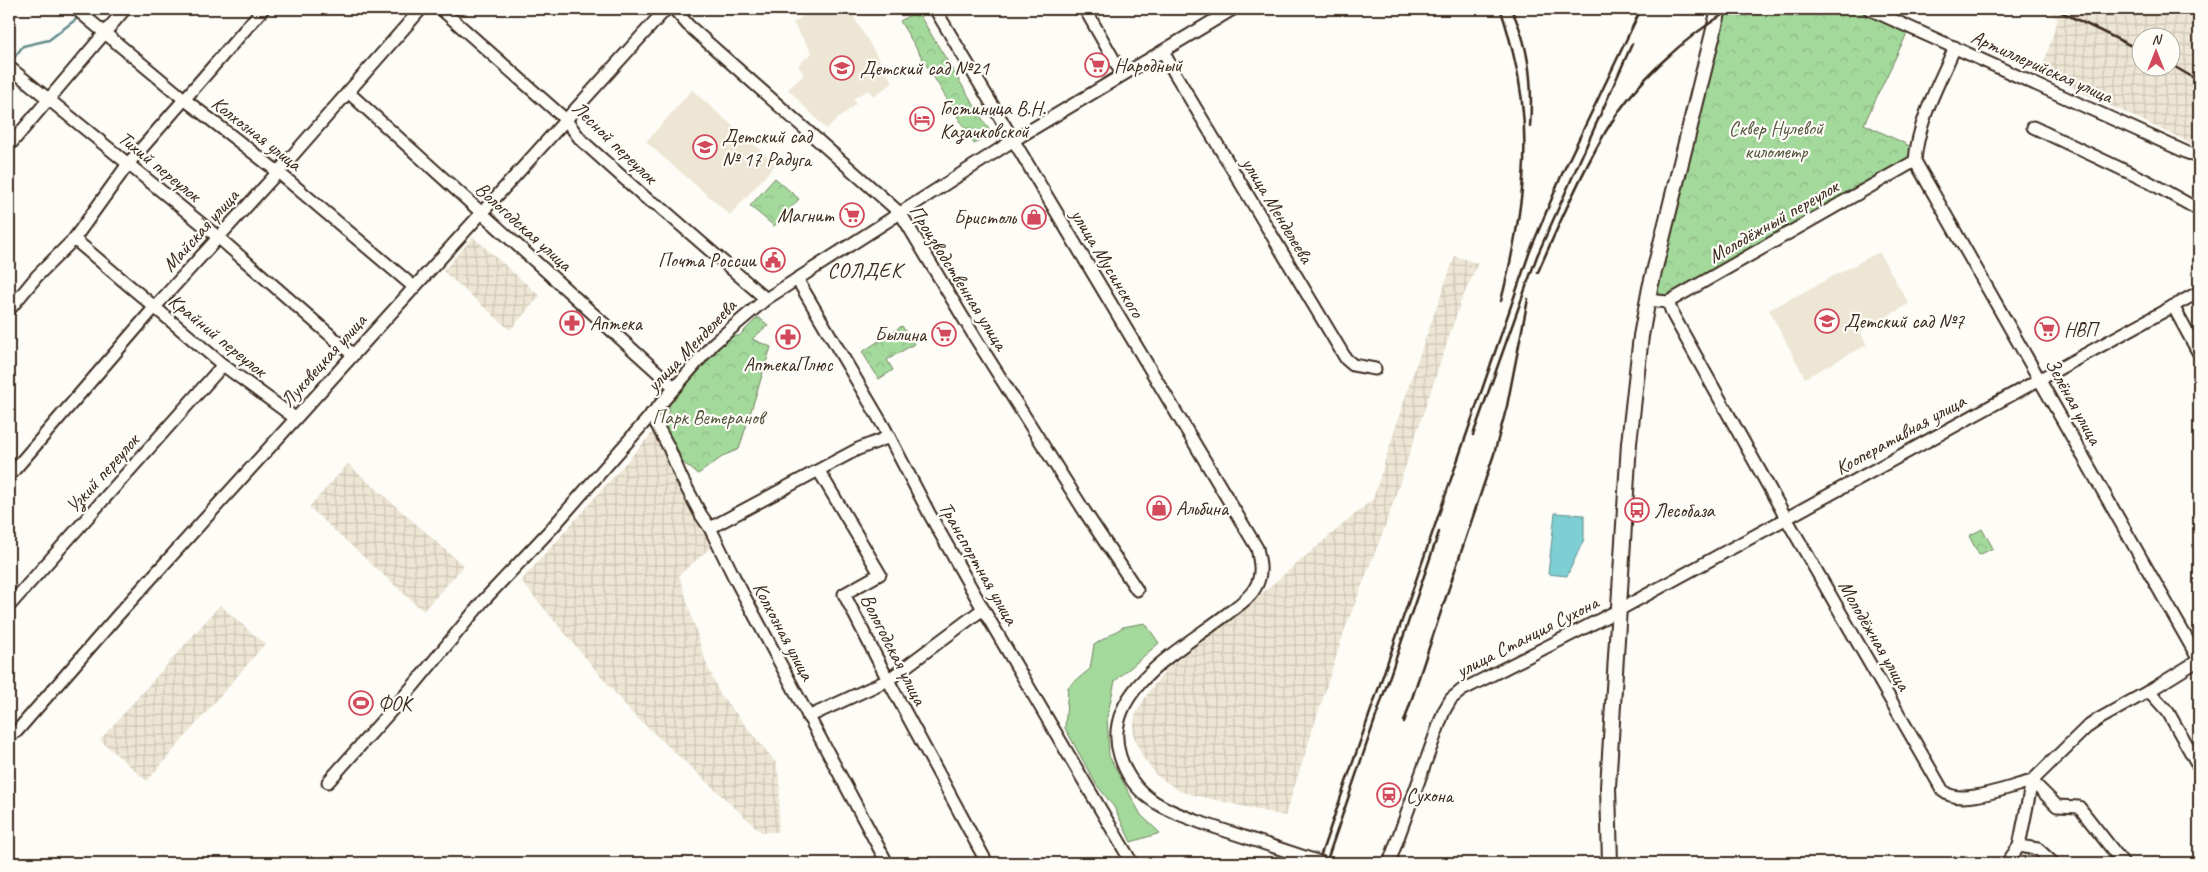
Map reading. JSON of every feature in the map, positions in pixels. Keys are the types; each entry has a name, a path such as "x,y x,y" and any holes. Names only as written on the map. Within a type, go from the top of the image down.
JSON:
{"main road":[{"path":"1610,863 1608,787 1629,443 1647,300 1719,9"}],"street":[{"name":"Колхозная улица","path":"76,9 184,99 278,172 414,287"},
{"path":"9,146 125,9"},
{"path":"9,310 37,276 74,239 128,164 263,9"},
{"name":"Майская улица","path":"9,476 154,308 278,172 421,9"},
{"name":"Лесной переулок","path":"441,9 565,119 581,140 648,200 659,206 766,299"},
{"name":"Луковецкая улица","path":"9,736 17,730 295,418 666,9"},
{"name":"Производственная улица","path":"674,9 688,25 901,214 976,339 1085,512 1137,590"},
{"name":"улица Мусинского","path":"935,9 1196,448 1250,535 1261,563 1260,575 1255,588 1237,606 1164,660 1140,681 1126,701 1118,723 1118,749 1125,772 1142,793 1164,809 1323,863"},
{"path":"1085,9 1122,74"},
{"name":"улица Менделеева","path":"328,782 414,685 483,601 552,528 714,343 766,299 797,279 1014,140 1234,9"},
{"name":"Артиллерийская улица","path":"1869,9 2199,158"},
{"path":"1915,161 1916,149 1926,114 1955,47"},
{"name":"улица Менделеева","path":"1163,51 1346,360 1353,365 1376,369"},
{"name":"Тихий переулок","path":"9,67 219,238 352,355"},
{"name":"Вологодская улица","path":"348,92 674,387"},
{"path":"2033,127 2149,182 2199,210"},
{"name":"Молодёжный переулок","path":"1668,302 1915,161"},
{"name":"Зелёная улица","path":"1915,161 2199,660"},
{"name":"Крайний переулок","path":"74,239 223,365 295,418"},
{"name":"Транспортная улица","path":"797,279 889,437 983,609 1132,863"},
{"name":"Кооперативная улица","path":"1619,610 2199,292"},
{"path":"1647,300 1668,302"},
{"name":"Молодёжная улица","path":"1668,302 1672,315 1943,792 1951,796 1964,798 2032,781"},
{"path":"2173,306 2199,354"},
{"name":"Узкий переулок","path":"9,606 223,365"},
{"name":"Колхозная улица","path":"651,414 700,515 710,528 808,717 887,863"},
{"path":"710,528 858,449 889,437"},
{"name":"Вологодская улица","path":"819,471 880,574 844,594 888,680 987,863"},
{"path":"808,717 888,680 983,609"},
{"name":"улица Станция Сухона","path":"1389,863 1444,712 1451,699 1462,690 1619,610"},
{"path":"2007,863 2020,846 2032,781 2086,728 2099,718 2149,691 2199,660"},
{"path":"2149,691 2168,712 2199,767"},
{"path":"2032,781 2057,806 2079,807 2123,863"},
{"path":"2020,846 2038,850 2053,863"}],"shaded area":[{"name":"Детский сад №21","path":"814,9 849,9 893,83 873,96 868,90 853,99 856,104 826,129 788,89 804,75 798,65 812,53 793,23"},
{"path":"2038,9 2199,9 2199,147 2041,73 2058,18"},
{"name":"Детский сад № 17 Радуга","path":"692,90 776,164 730,215 646,142"},
{"path":"473,237 540,296 510,330 443,271"},
{"name":"Детский сад №7","path":"1879,252 1909,304 1860,332 1867,345 1805,378 1769,310"},
{"path":"1455,256 1478,263 1460,304 1385,527 1346,626 1285,816 1181,792 1156,775 1142,756 1133,734 1136,713 1150,690 1168,668 1254,600 1373,499 1412,376"},
{"path":"653,432 682,493 716,543 679,575 706,663 720,694 776,763 780,783 778,832 761,832 631,712 521,581"},
{"path":"348,464 464,566 423,611 309,507"},
{"path":"220,605 265,644 147,781 100,740"}],"green space":[{"name":"Сквер Нулевой километр","path":"1732,9 1869,9 1910,27 1864,124 1916,149 1915,161 1668,302 1647,300 1716,18"},
{"path":"917,11 991,133 974,144 900,21"},
{"path":"775,178 799,199 774,226 750,206"},
{"name":"Парк Ветеранов","path":"758,317 768,325 752,339 771,347 739,449 725,455 698,474 672,454 663,437 671,398 726,336 739,336"},
{"path":"902,326 914,344 887,360 893,370 879,379 862,352"},
{"path":"1982,529 1993,548 1979,555 1969,536"},
{"path":"1145,623 1159,643 1115,681 1107,717 1109,756 1141,815 1160,833 1131,842 1114,807 1096,784 1065,728 1068,687 1090,669 1094,645 1123,627"}],"water":[{"path":"1555,513 1584,515 1584,539 1567,576 1548,574"}],"waterway":[{"path":"10,63 23,46 49,40 79,17"}],"railway":[{"path":"1500,9 1509,36 1520,84 1524,146 1520,208 1501,301"},
{"path":"1511,9 1522,37 1529,66 1530,127"},
{"path":"1318,863 1530,251 1562,174 1641,9"},
{"path":"1538,272 1596,148 1617,113 1646,79 1678,47 1732,9"},
{"path":"2055,9 2130,45"},
{"path":"1473,435 1537,256 1632,44"},
{"path":"2180,70 2199,81"},
{"path":"1404,722 1494,454 1507,406 1528,299"},
{"path":"1326,863 1439,532"}],"place":[{"name":"Народный","path":"1097,65"},
{"name":"Детский сад №21","path":"842,68"},
{"name":"Гостиница В.Н. Казачковской","path":"922,119"},
{"name":"Детский сад № 17 Радуга","path":"705,147"},
{"name":"Магнит","path":"852,215"},
{"name":"Бристоль","path":"1034,217"},
{"name":"Почта России","path":"773,260"},
{"name":"Детский сад №7","path":"1827,321"},
{"name":"Аптека","path":"572,323"},
{"name":"НВП","path":"2047,329"},
{"name":"Былина","path":"944,334"},
{"name":"АптекаПлюс","path":"788,337"},
{"name":"Альбина","path":"1159,508"},
{"name":"Лесобаза","path":"1637,510"},
{"name":"ФОК","path":"361,703"},
{"name":"Сухона","path":"1389,795"}],"district":[{"name":"СОЛДЕК","path":"865,270"}]}
